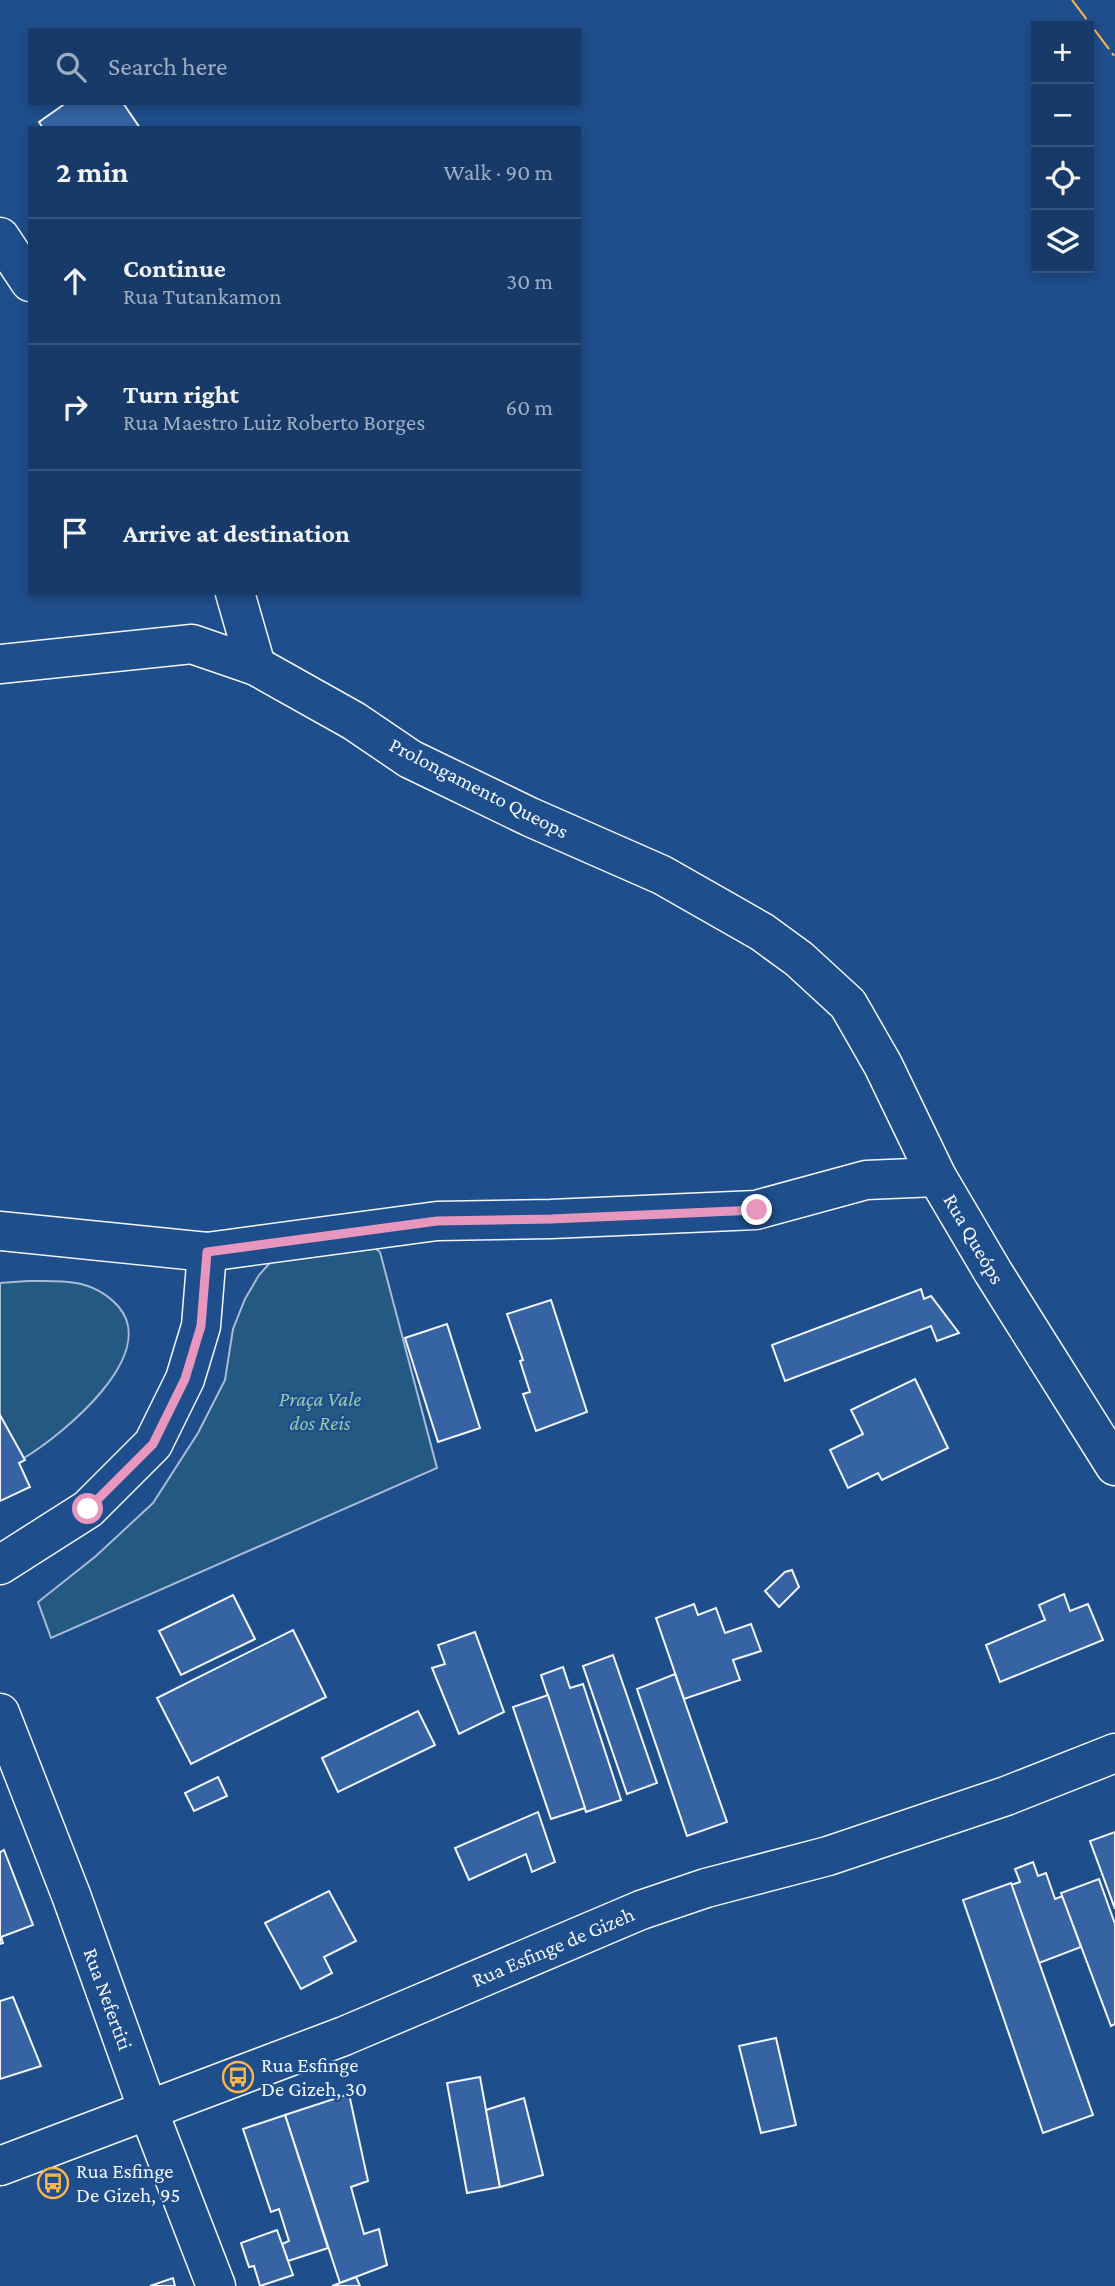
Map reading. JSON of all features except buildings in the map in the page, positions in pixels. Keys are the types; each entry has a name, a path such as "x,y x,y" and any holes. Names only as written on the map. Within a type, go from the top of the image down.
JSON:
{"street":[{"path":"0,237 28,279"},
{"path":"236,595 256,666"},
{"name":"Prolongamento Queops","path":"0,664 192,645 256,666 333,709 411,758 530,817 662,875 762,932 799,959 848,1004"},
{"name":"Rua Queóps","path":"848,1004 883,1065 937,1177 993,1272 1115,1466"},
{"path":"0,1231 207,1252 437,1221 757,1210 866,1180 937,1177"},
{"path":"0,1565 88,1509 153,1444 185,1379 201,1326 207,1252"},
{"name":"Rua Nefertiti","path":"0,1713 71,1895 148,2110 216,2286"},
{"name":"Rua Esfinge de Gizeh","path":"0,2165 344,2036 642,1910 706,1888 841,1852 1006,1796 1115,1753"}],"green space":[{"name":"Praça Vale dos Reis","path":"360,1237 380,1252 437,1468 51,1638 38,1602 96,1556 153,1503 198,1433 225,1380 233,1329 245,1299 259,1275 278,1254"},
{"path":"0,1283 76,1283 104,1294 118,1306 128,1326 127,1347 117,1370 82,1413 41,1447 0,1468"}],"power":[{"path":"1072,0 1115,57"}],"place":[{"name":"Rua Esfinge De Gizeh, 30","path":"238,2077"},
{"name":"Rua Esfinge De Gizeh, 95","path":"53,2183"}],"route":[{"path":"88,1509 153,1444 185,1379 201,1326 207,1252 437,1221 757,1210"}]}
